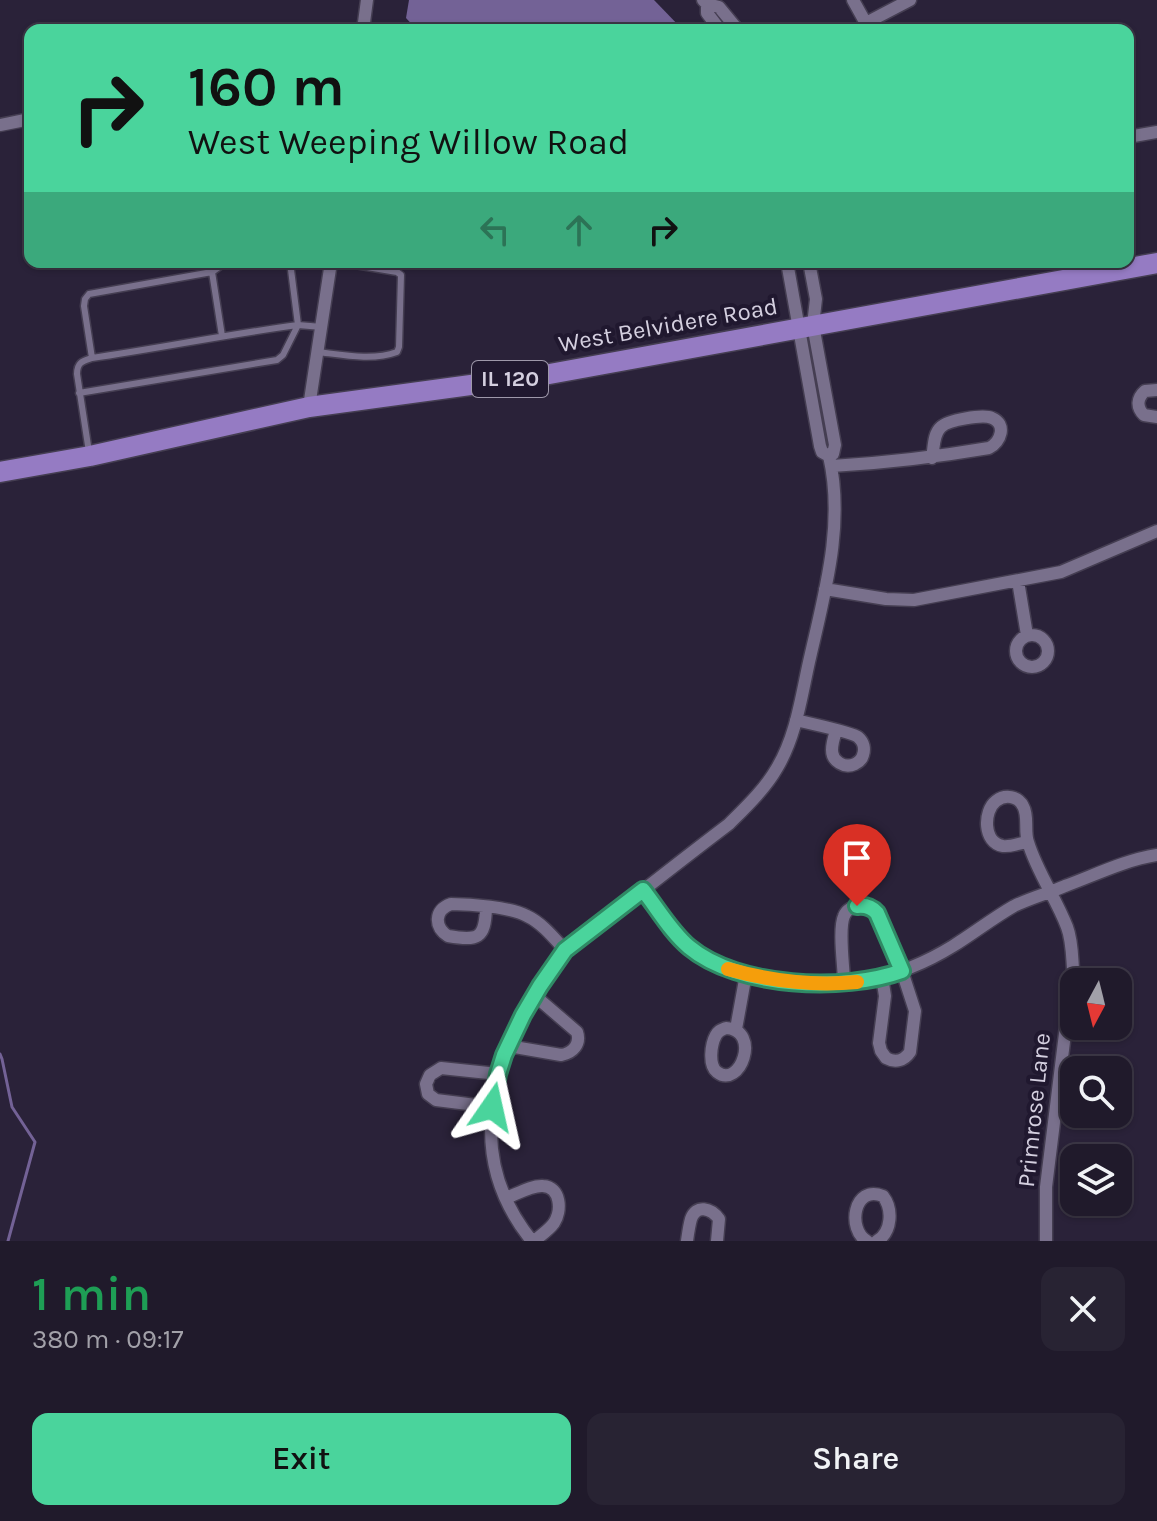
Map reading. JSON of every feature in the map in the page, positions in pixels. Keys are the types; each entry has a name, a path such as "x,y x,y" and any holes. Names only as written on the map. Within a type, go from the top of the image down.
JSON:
{"main road":[{"name":"West Belvidere Road","path":"1134,267 1157,263"},
{"name":"West Belvidere Road","path":"0,472 90,456 309,407 544,375 1129,268"}],"street":[{"path":"364,24 367,0"},
{"path":"853,0 867,24"},
{"path":"871,24 910,0"},
{"path":"715,24 707,13 705,2 719,7 733,24"},
{"path":"0,125 24,120"},
{"path":"1134,136 1157,132"},
{"path":"309,407 333,268"},
{"path":"506,1198 539,1186 549,1187 555,1191 559,1201 554,1222 533,1241 518,1222 506,1198 492,1154 490,1129 498,1074 508,1046 534,995 565,950 729,824 753,800 777,769 793,736 834,539 835,482 831,461 835,445 789,268"},
{"path":"806,326 816,299 810,268"},
{"path":"1157,390 1145,391 1138,403 1144,415 1157,417"},
{"path":"831,461 881,464 932,458 989,448 1000,439 1000,426 997,421 984,416 949,422 937,432 932,458"},
{"path":"825,589 886,599 914,600 1061,572 1157,531"},
{"path":"1018,581 1027,635"},
{"path":"796,720 836,731"},
{"name":"Primrose Lane","path":"1027,842 1068,929 1073,969 1046,1187 1046,1241"},
{"path":"643,890 689,947 724,968 795,982 844,983 902,971 928,960 1016,905 1131,861 1157,855"},
{"path":"844,983 842,923 847,911 857,906 871,908 877,913 902,971 915,1011 910,1052 898,1061 886,1058 880,1048 885,996 882,977"},
{"path":"486,908 529,916 565,950"},
{"path":"736,1029 746,974"},
{"path":"508,1046 561,1055 577,1045 577,1032 534,995"},
{"path":"492,1107 436,1100 428,1094 426,1084 430,1075 441,1068 498,1074"},
{"path":"867,1241 856,1229 857,1206 863,1197 873,1193 883,1196 889,1207 888,1230 877,1241"},
{"path":"687,1241 692,1216 703,1209 712,1211 719,1219 717,1241"}],"lane":[{"path":"92,358 84,306 89,294 212,272 218,268"},
{"path":"79,393 277,360 283,355 298,325 291,268"},
{"path":"318,352 367,357 397,352 401,275 372,268"},
{"path":"212,272 222,336"},
{"path":"90,456 79,393 77,367 80,362 298,325 322,327"}],"shaded area":[{"path":"409,0 654,0 677,24 412,24 406,18"}],"waterway":[{"path":"0,1054 12,1107 35,1142 8,1241"}],"slow traffic":[{"path":"728,969 795,982 857,982"}],"route":[{"path":"492,1107 504,1055 532,999 565,950 643,890 677,935 708,960 746,974 795,982 831,984 873,980 902,971 877,913 871,908 857,906"}]}
